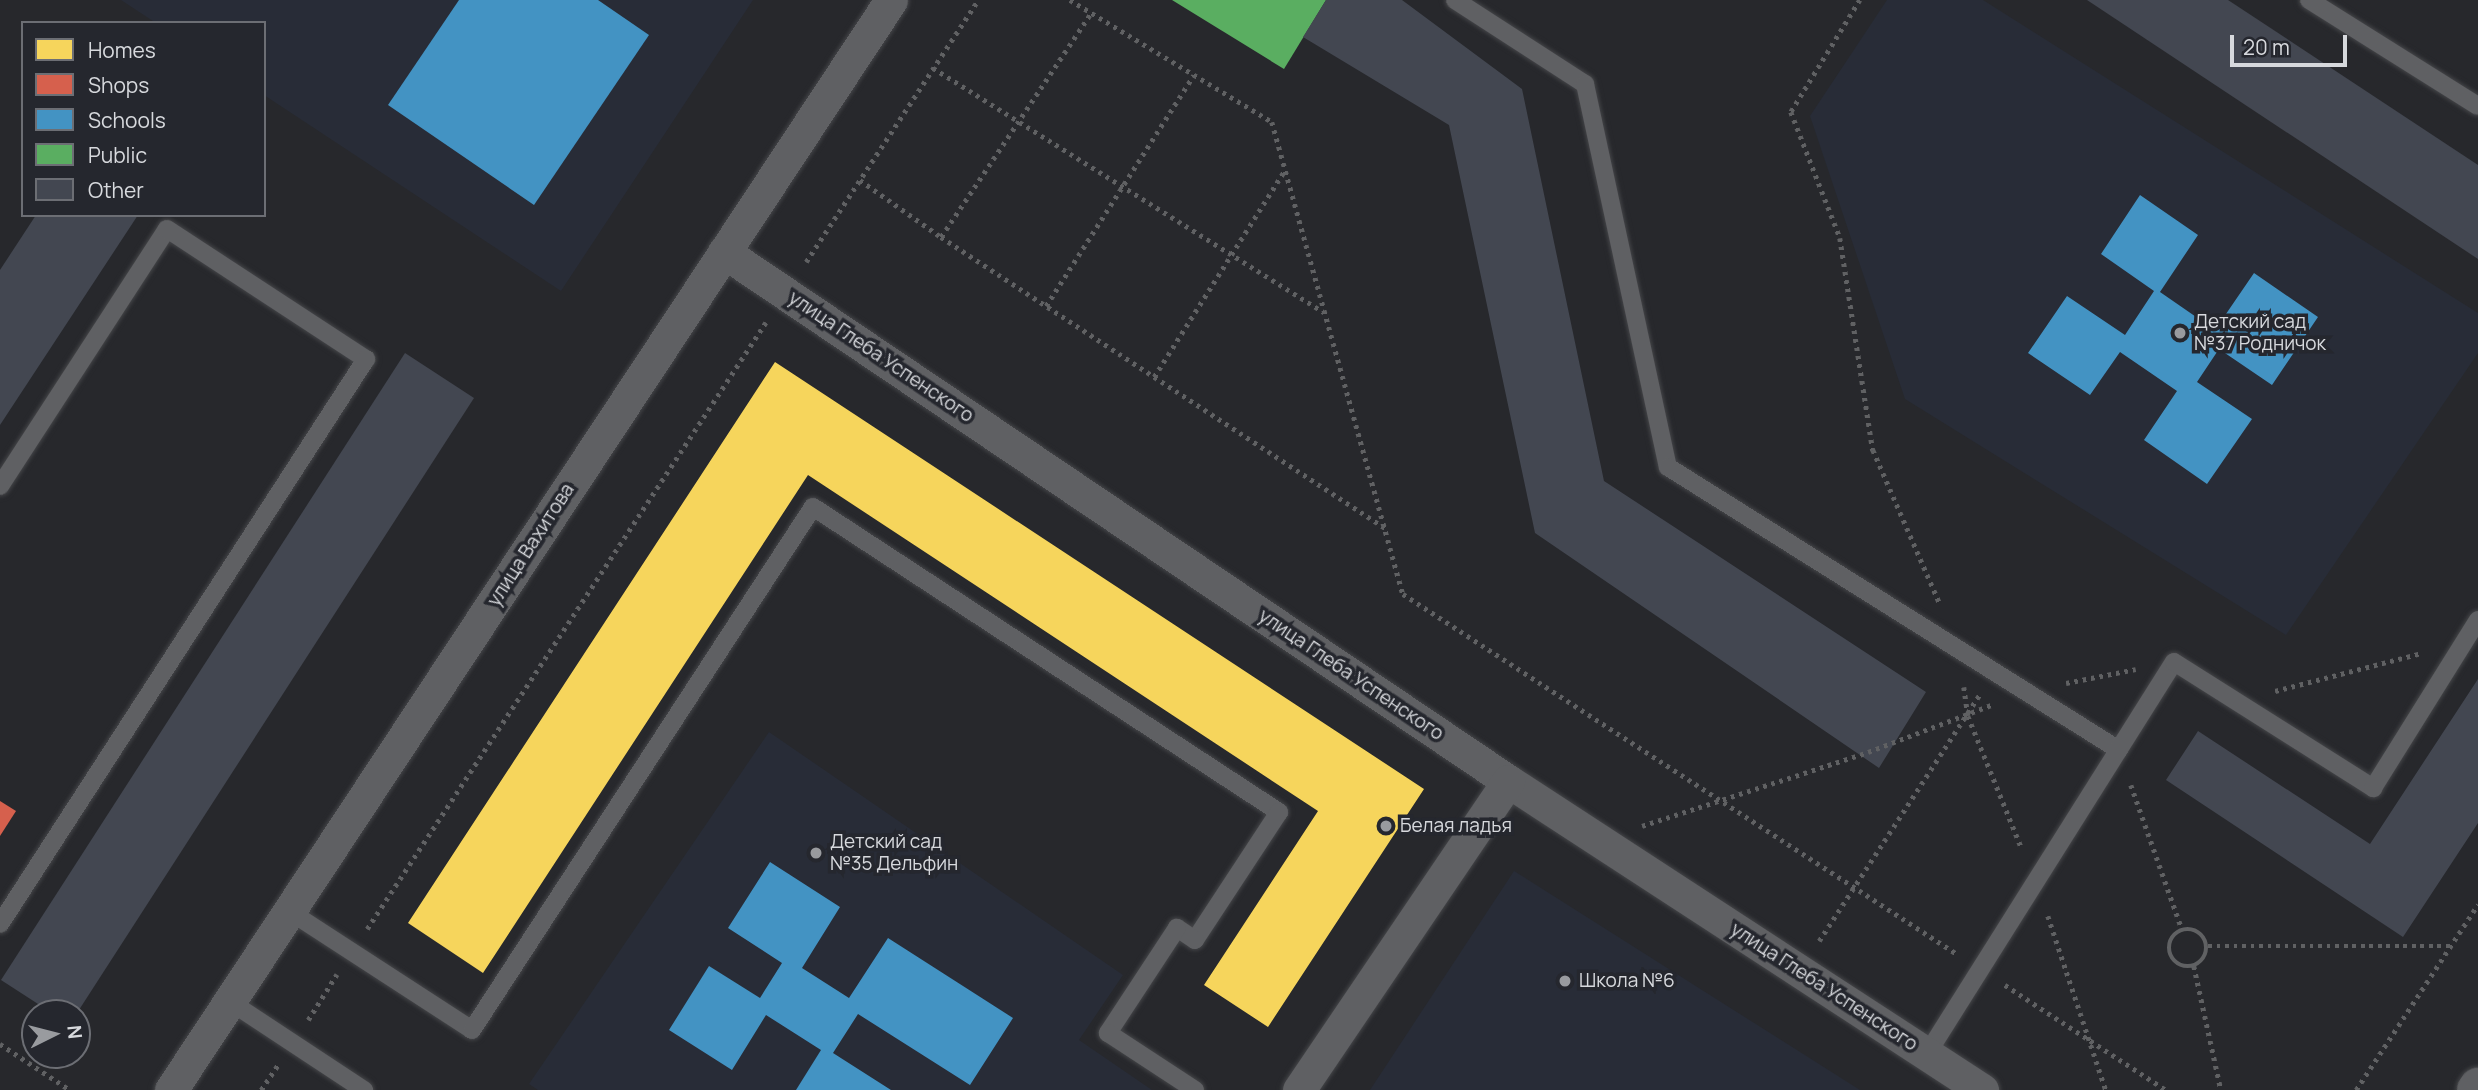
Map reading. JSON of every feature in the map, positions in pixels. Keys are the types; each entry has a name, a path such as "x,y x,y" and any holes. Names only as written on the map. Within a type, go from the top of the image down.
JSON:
{"street":[{"name":"улица Вахитова","path":"171,1090 891,0"},
{"name":"улица Глеба Успенского","path":"724,252 1508,781 1982,1090"},
{"path":"1299,1090 1508,781"}],"lane":[{"path":"1455,0 1585,84 1668,467 2119,750"},
{"path":"2309,0 2478,106"},
{"path":"0,486 167,229 366,359 0,924"},
{"path":"289,911 472,1030 813,507 1279,812 1195,940 1177,928 1108,1033 1195,1090"},
{"path":"1927,1054 2174,662 2373,788 2478,620"},
{"path":"229,1001 364,1090"}],"path":[{"path":"261,1090 978,0"},
{"path":"1070,0 1272,122 1403,594 2166,1090"},
{"path":"1860,0 1791,112 1840,238 1873,450 1960,650 1968,716 2035,882 2094,1043 2106,1090"},
{"path":"941,237 1091,13"},
{"path":"933,68 1325,313"},
{"path":"1046,306 1121,185 1194,75"},
{"path":"1154,377 1234,256 1285,169"},
{"path":"860,180 941,237 1385,528"},
{"path":"2237,701 2464,642"},
{"path":"1598,839 1722,801 1968,716 2025,691 2174,662"},
{"path":"1799,971 1968,716 1993,671"},
{"path":"2119,750 2182,929"},
{"path":"2356,1090 2478,904"},
{"path":"2182,929 2195,930 2207,946 2201,962 2194,966 2177,964 2171,958 2170,941 2182,929"},
{"path":"2207,946 2450,947"},
{"path":"2194,966 2221,1090"},
{"path":"0,1044 70,1090"}],"shaded area":[{"path":"121,0 753,0 561,291 266,96 266,21 153,21"},
{"name":"Детский сад №37 Родничок","path":"1887,0 1983,0 2478,313 2478,353 2286,635 1905,399 1810,116"},
{"name":"Детский сад №35 Дельфин","path":"769,732 1123,975 1079,1040 1152,1090 538,1090 529,1084"},
{"name":"Школа №6","path":"1514,871 1860,1090 1370,1090"}],"building: Homes":[{"path":"775,362 1424,789 1268,1027 1204,985 1318,811 808,475 483,973 408,923"}],"building: Shops":[{"path":"0,801 16,811 0,836"}],"building: Schools":[{"path":"459,0 598,0 649,35 534,205 388,105"},
{"path":"2140,195 2198,235 2160,292 2215,330 2254,273 2318,317 2272,385 2219,349 2197,382 2252,419 2207,484 2144,440 2177,391 2120,352 2090,395 2028,353 2067,296 2125,335 2154,291 2101,254"},
{"path":"770,862 840,907 802,968 849,998 888,938 1013,1018 970,1085 858,1014 833,1053 891,1090 796,1090 821,1050 766,1015 732,1070 669,1030 709,966 760,998 782,963 728,928"}],"building: Public":[{"path":"1172,0 1326,0 1284,69"}],"building: Other":[{"path":"1326,0 1402,0 1522,89 1604,481 1926,692 1879,768 1535,533 1449,125 1303,37"},
{"path":"2087,0 2228,0 2478,165 2478,259"},
{"path":"35,217 137,217 0,425 0,270"},
{"path":"405,353 474,398 86,999 30,999 1,980"},
{"path":"2478,679 2478,823 2403,937 2166,780 2198,731 2370,844"}],"place":[{"name":"Детский сад №37 Родничок","path":"2180,333"},
{"name":"Белая ладья","path":"1386,826"},
{"name":"Детский сад №35 Дельфин","path":"816,853"},
{"name":"Школа №6","path":"1565,981"}]}
